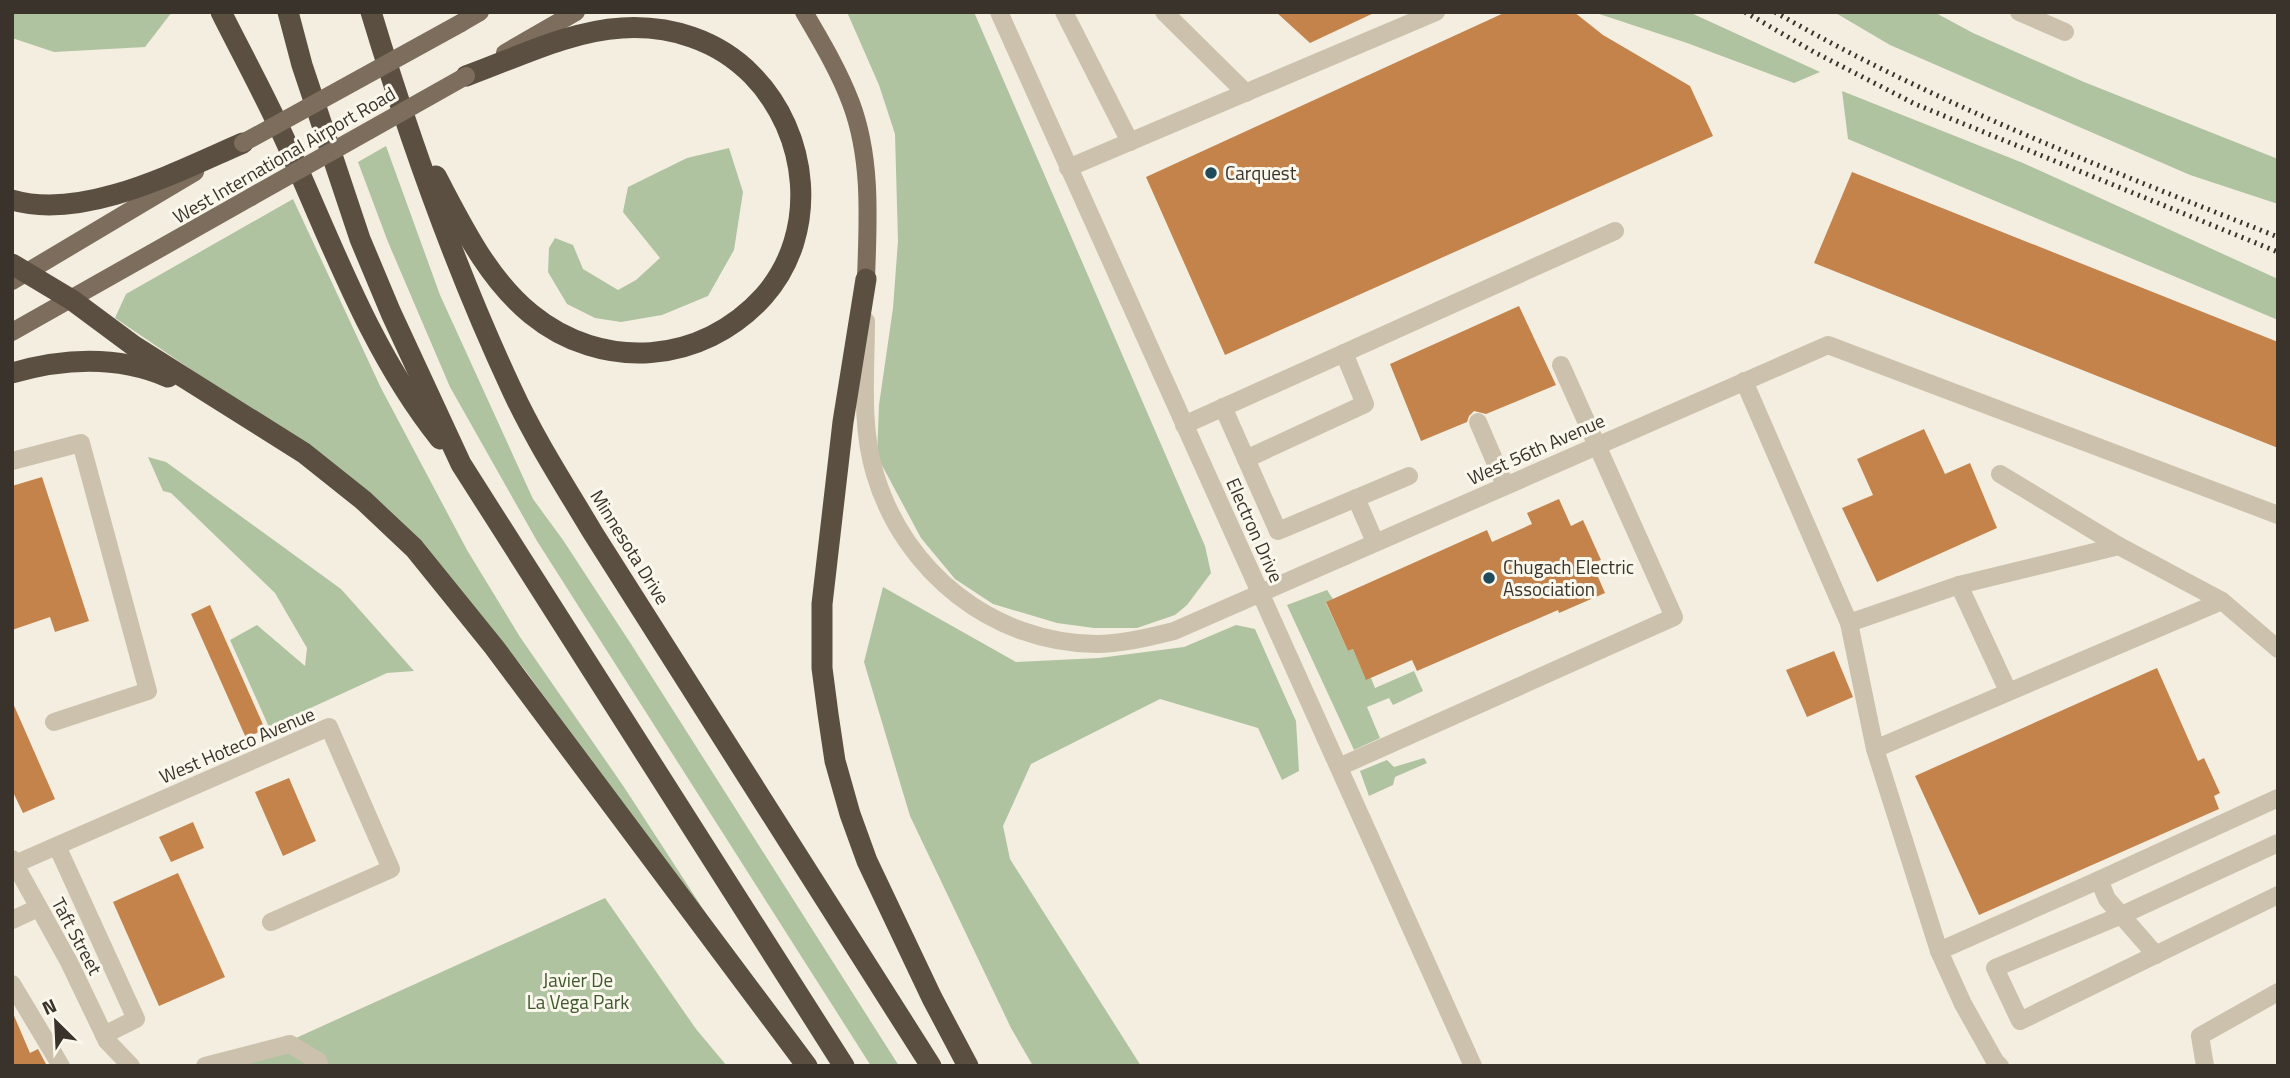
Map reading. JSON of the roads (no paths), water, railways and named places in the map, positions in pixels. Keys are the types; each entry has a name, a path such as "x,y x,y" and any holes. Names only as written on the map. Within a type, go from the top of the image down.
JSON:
{"highway":[{"path":"221,12 252,71 386,358 422,416 461,464 844,1066"},
{"path":"288,12 302,65 360,239 461,464"},
{"name":"Minnesota Drive","path":"371,12 453,254 513,392 553,467 593,533 931,1066"},
{"path":"407,124 486,264 506,290 531,314 556,332 587,346 611,352 663,352 690,345 717,333 741,317 765,295 793,243 799,215 801,176 795,144 783,115 766,89 744,67 718,49 691,36 657,27 620,28 578,36 466,76"},
{"path":"12,200 57,204 98,200 139,187 243,143"},
{"path":"17,272 72,300 134,346 304,453 363,500 414,548 494,647 807,1066"},
{"path":"866,279 843,422 821,604 822,668 835,761 849,814 867,861 932,998 968,1066"},
{"path":"12,373 72,361 95,360 153,370 216,398"}],"main road":[{"name":"West International Airport Road","path":"17,272 480,12"},
{"name":"West International Airport Road","path":"12,332 576,12"},
{"path":"803,12 841,80 859,126 868,200 866,279"}],"street":[{"name":"Electron Drive","path":"999,12 1473,1066"},
{"path":"1064,12 1130,142"},
{"path":"1164,12 1246,93"},
{"path":"1068,168 1436,12"},
{"path":"2019,12 2065,32"},
{"path":"1184,425 1615,231"},
{"name":"West 56th Avenue","path":"866,279 866,421 875,475 903,535 922,563 969,606 1032,635 1095,644 1130,641 1174,631 1828,345 2278,515"},
{"path":"1247,459 1365,404 1343,353"},
{"path":"1339,767 1674,617 1561,365"},
{"path":"1744,381 1849,623 1875,749 1939,951 1963,1004 1995,1062 2000,1066"},
{"path":"1223,407 1278,531 1409,477"},
{"path":"1478,422 1505,485"},
{"path":"12,461 81,443 148,691 54,722"},
{"path":"2000,474 2119,546 2222,601 2278,649"},
{"path":"1356,498 1375,542"},
{"path":"1849,623 1959,584 2119,546"},
{"path":"1959,584 2008,691"},
{"path":"1875,749 2222,601"},
{"name":"West Hoteco Avenue","path":"14,861 57,845 329,727 391,869 271,922"},
{"path":"1939,951 2278,798"},
{"path":"2278,843 2122,915 1995,968 2020,1021 2278,895"},
{"path":"57,845 136,1019 104,1035"},
{"name":"Taft Street","path":"14,861 69,962 107,1041 131,1066"},
{"path":"2099,880 2108,899 2156,955"},
{"path":"12,920 38,908"},
{"path":"12,984 20,1012 61,1066"},
{"path":"2205,1066 2200,1036 2278,992"},
{"path":"205,1066 290,1045 318,1062 320,1066"}],"railway":[{"path":"1745,12 1814,52 1915,104 2278,252"},
{"path":"1775,12 1959,106 2278,237"}],"place":[{"name":"Carquest","path":"1211,173"},
{"name":"Chugach Electric Association","path":"1489,578"}],"park label":[{"name":"Javier De La Vega Park","path":"578,991"}]}
